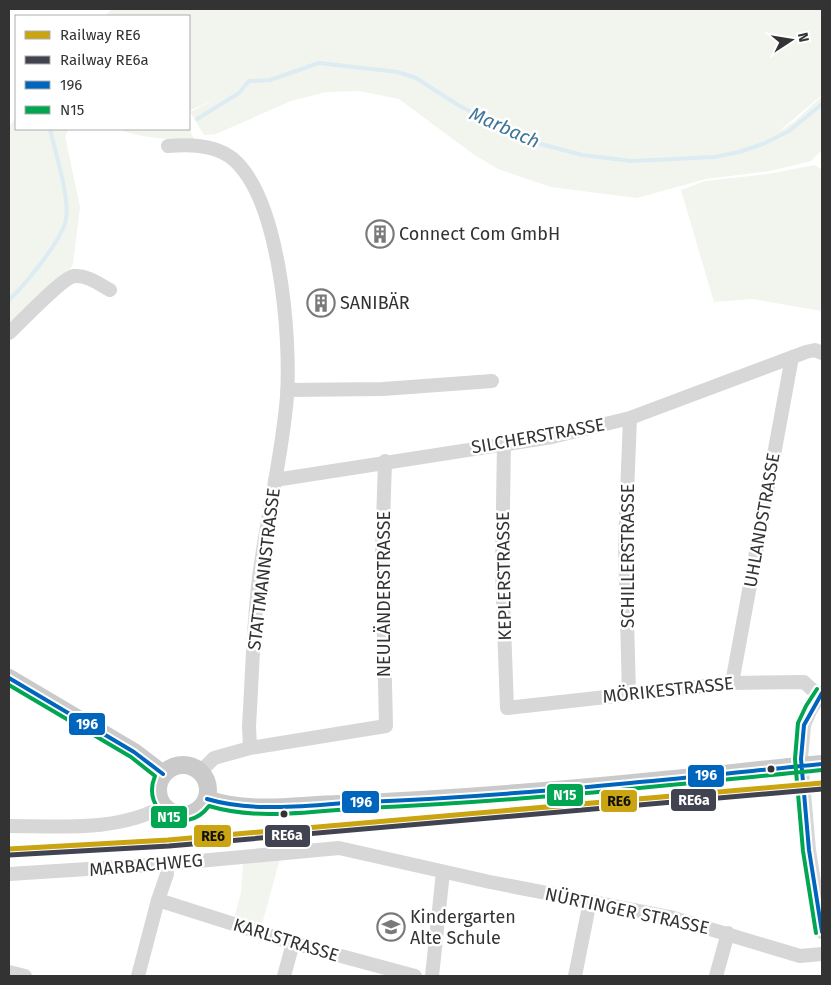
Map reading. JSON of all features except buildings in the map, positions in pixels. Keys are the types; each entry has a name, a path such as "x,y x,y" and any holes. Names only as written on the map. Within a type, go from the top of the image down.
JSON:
{"main road":[{"path":"9,678 134,752 163,774"},
{"path":"207,800 222,805 262,806 384,802 699,778 822,764"},
{"path":"178,765 190,765 201,771 208,784 207,800 198,811 188,815 175,814 164,806 158,790 163,774 178,765"}],"street":[{"name":"STATTMANNSTRASSE","path":"168,146 185,144 202,146 231,158 243,169 259,196 268,219 279,280 286,339 287,390 258,586 248,726 250,748"},
{"path":"9,333 62,283 72,276 86,277 110,290"},
{"name":"SILCHERSTRASSE","path":"275,480 385,461 552,437 630,418 792,357 815,350 822,353"},
{"name":"UHLANDSTRASSE","path":"732,683 792,357"},
{"path":"287,390 382,389 492,381"},
{"name":"SCHILLERSTRASSE","path":"629,694 625,544 630,418"},
{"name":"KEPLERSTRASSE","path":"504,443 502,571 507,708"},
{"name":"NEULÄNDERSTRASSE","path":"250,748 386,726 382,554 385,461"},
{"name":"MÖRIKESTRASSE","path":"507,708 732,683 804,682 821,695"},
{"path":"821,695 810,709 804,725 801,759 809,850 822,932"},
{"path":"201,771 214,758 250,748"},
{"path":"9,826 116,824 142,818 164,806"},
{"name":"MARBACHWEG","path":"9,874 166,864 339,848 437,870"},
{"path":"138,976 158,900 167,874 166,864"},
{"path":"432,976 437,870"},
{"name":"NÜRTINGER STRASSE","path":"437,870 670,917 800,956 822,954"},
{"name":"KARLSTRASSE","path":"158,900 293,943 415,976"},
{"path":"575,976 590,901"},
{"path":"716,976 728,933"},
{"path":"284,976 293,943"},
{"path":"9,972 25,976"}],"shaded area":[{"path":"111,9 822,9 822,95 777,133 795,121 822,96 822,150 811,161 770,171 706,179 637,198 551,187 498,169 473,154 399,99 359,91 326,92 291,101 216,134 204,135 190,112 218,98 190,111 190,15 107,15"},
{"path":"15,118 15,130 68,130 65,136 80,207 73,264 66,276 9,329 9,127"},
{"path":"121,130 190,130 194,139 155,138"},
{"path":"815,165 822,170 822,311 752,299 714,302 681,190 705,181 768,174"},
{"path":"280,859 262,924 234,918 241,893 243,863"}],"waterway":[{"name":"Marbach","path":"197,119 239,93 249,81 270,80 319,63 398,72 416,78 458,105 522,139 582,155 632,161 714,157 739,152 763,144 789,131 822,104"},
{"name":"Marbach","path":"9,300 51,250 66,219 67,210 64,187 50,130"}],"rail line":[{"name":"RE6","path":"9,849 168,840 822,783"},
{"name":"RE6a","path":"9,855 169,846 822,789"}],"transit line":[{"name":"196","path":"9,678 134,752 163,774"},
{"name":"N15","path":"9,685 131,757 155,776 152,789 154,800 159,810 177,820 188,820 199,815 209,806 247,813 305,813 536,797 822,770"},
{"name":"N15","path":"816,933 803,851 795,759 798,723 817,689"},
{"name":"196","path":"822,693 804,725 801,759 809,850 822,932"},
{"name":"196","path":"207,799 226,804 246,806 305,806 480,796 822,764"}],"place":[{"name":"Connect Com GmbH","path":"380,234"},
{"name":"SANIBÄR","path":"321,303"},
{"name":"Kindergarten Alte Schule","path":"391,927"}]}
